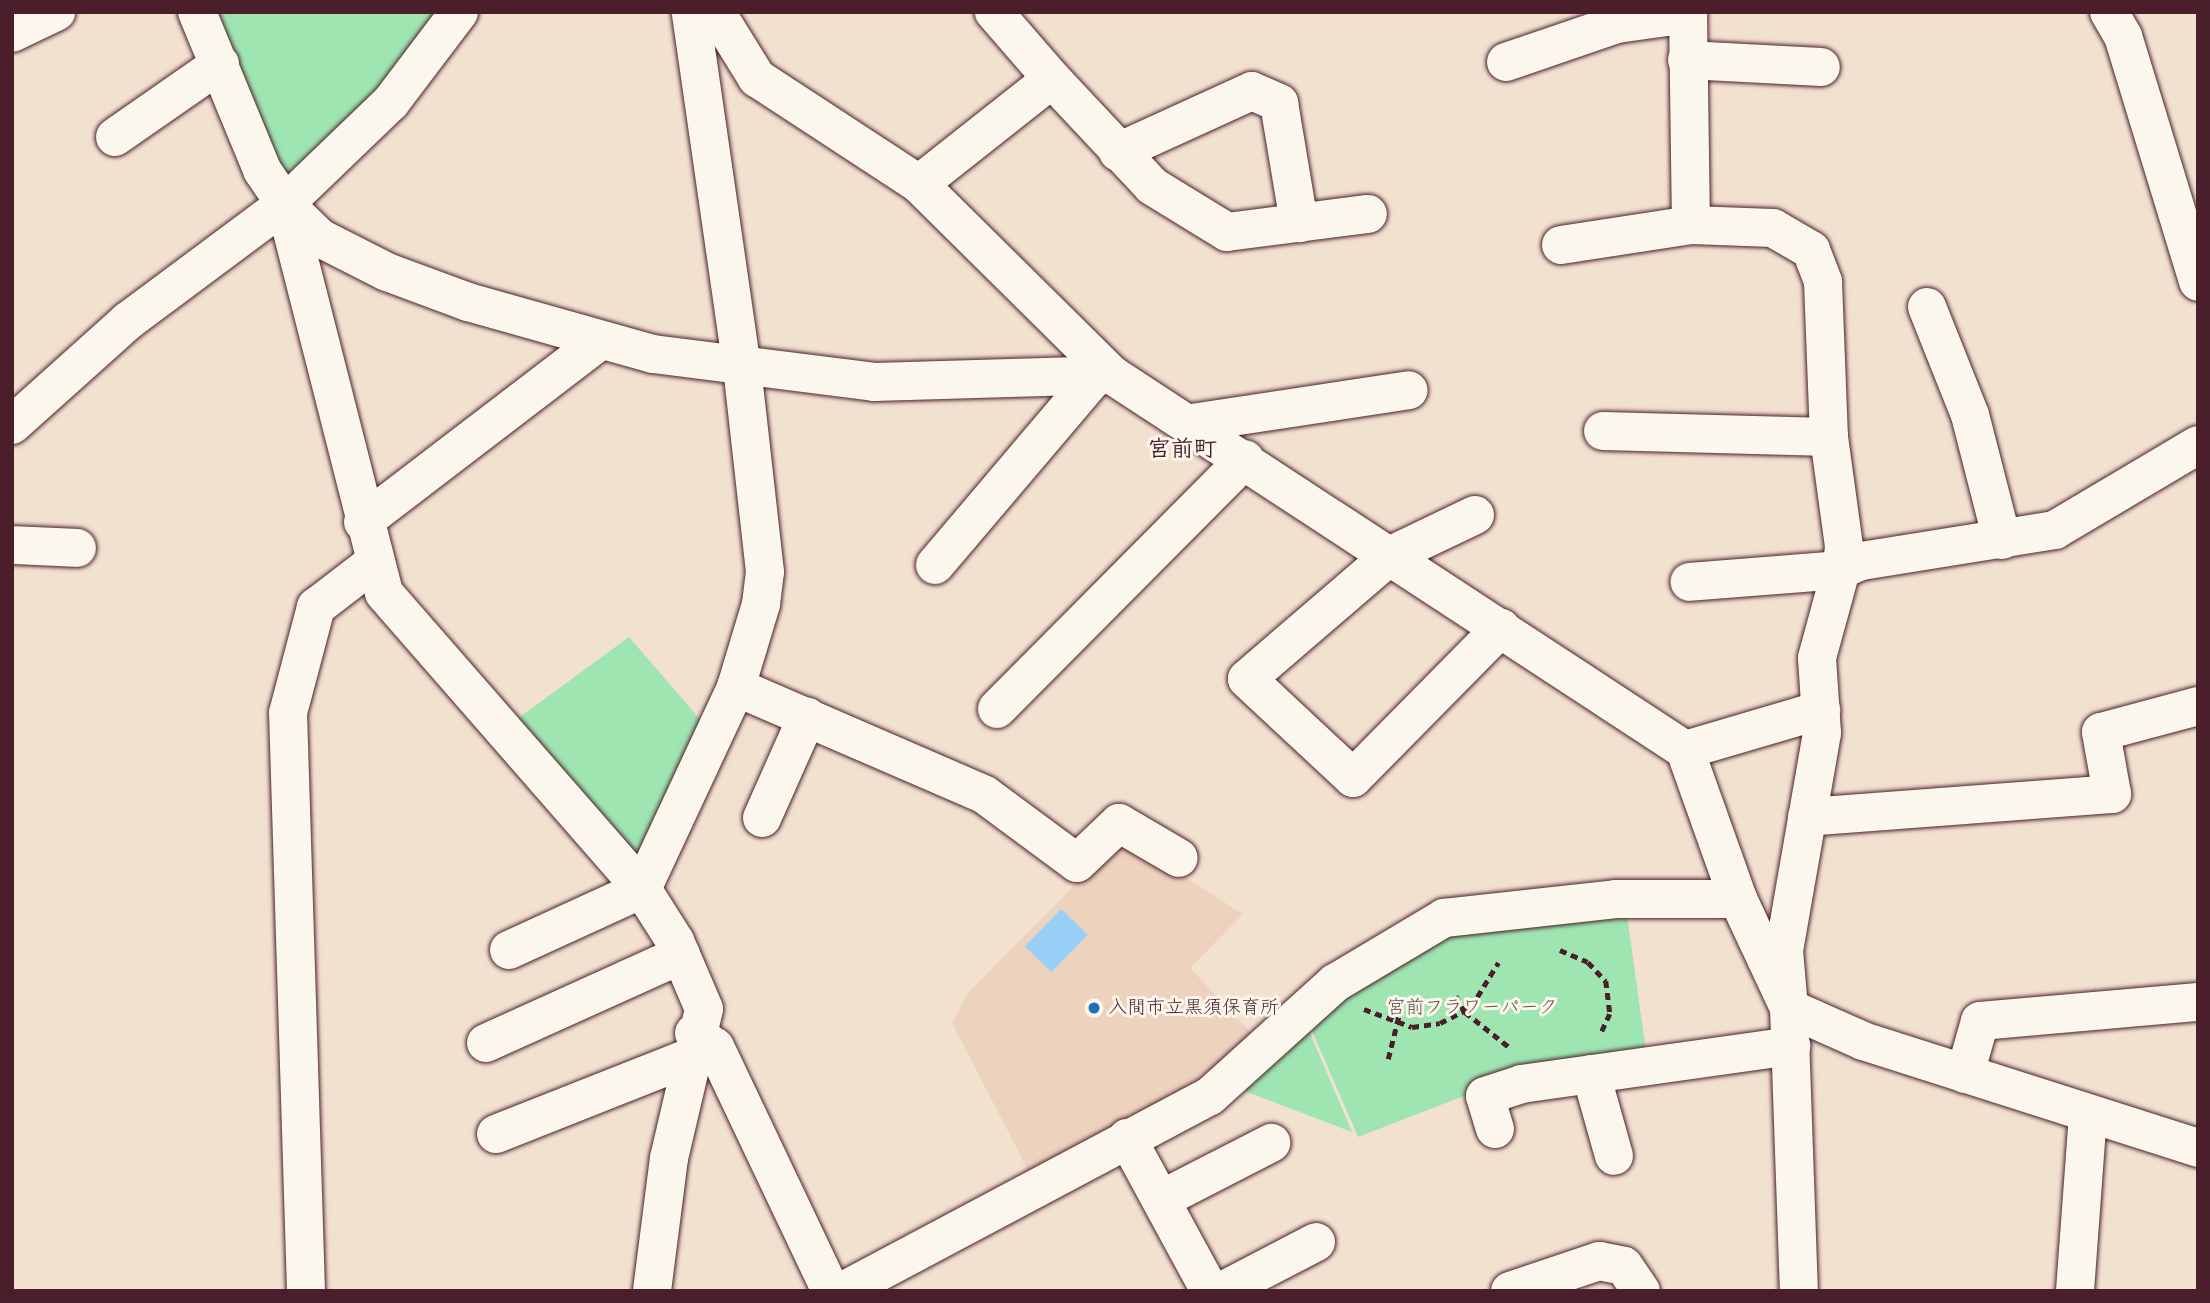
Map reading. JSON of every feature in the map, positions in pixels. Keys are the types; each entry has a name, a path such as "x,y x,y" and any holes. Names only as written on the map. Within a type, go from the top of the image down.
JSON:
{"street":[{"path":"12,33 56,12"},
{"path":"197,12 262,170 285,204 320,238 387,272 600,341 742,368 874,382 1104,375"},
{"path":"12,425 128,321 285,204 391,103 459,12"},
{"path":"509,950 642,889 736,687 765,572 742,368 691,12"},
{"path":"716,12 757,78 919,184 1104,375 1192,423 1685,750 1738,899 1789,1008 1863,1041 2198,1148"},
{"path":"994,12 1118,152 1152,186 1227,232 1368,214"},
{"path":"2109,12 2123,36 2198,282"},
{"path":"1506,62 1616,24 1688,13 1691,225"},
{"path":"1687,60 1821,67"},
{"path":"115,137 220,64"},
{"path":"919,184 1052,79"},
{"path":"1118,152 1252,90 1279,103 1299,223"},
{"path":"285,204 372,564 384,593 642,889 681,956 704,1009 692,1045 652,1291"},
{"path":"1561,245 1691,225 1773,228 1811,250 1822,282 1829,437 1844,547 1841,570 1817,658 1821,710 1807,817 1784,950 1791,1046 1799,1291"},
{"path":"1927,307 1970,415 2002,540"},
{"path":"363,522 600,341"},
{"path":"935,565 1104,375"},
{"path":"1192,423 1409,390"},
{"path":"1603,431 1829,437"},
{"path":"1689,582 1841,570 1861,561 2055,530 2198,445"},
{"path":"997,709 1245,459"},
{"path":"1475,515 1391,555 1247,679 1353,778 1501,628"},
{"path":"12,545 77,548"},
{"path":"306,1291 288,713 316,607 372,564"},
{"path":"736,687 985,794 1077,863 1119,823 1179,858"},
{"path":"1807,817 2112,794 2101,732 2198,706"},
{"path":"1685,750 1821,710"},
{"path":"762,818 807,717"},
{"path":"843,1291 1237,1076 1335,983 1444,918 1616,899 1738,899"},
{"path":"486,1043 681,956"},
{"path":"1965,1074 1980,1021 2198,1002"},
{"path":"496,1134 692,1045 715,1047 831,1291"},
{"path":"1495,1129 1485,1096 1522,1068 1581,1075 1791,1046"},
{"path":"1581,1075 1614,1156"},
{"path":"2075,1291 2088,1115"},
{"path":"1127,1138 1210,1291"},
{"path":"1162,1199 1271,1143"},
{"path":"1222,1291 1316,1242"},
{"path":"1510,1291 1599,1261 1624,1266 1641,1291"}],"path":[{"path":"1560,950 1600,971 1609,994 1600,1035 1566,1055 1581,1075"},
{"path":"1335,983 1367,1011 1397,1023 1427,1027 1465,1012 1489,987 1497,964"},
{"path":"1456,996 1465,1012 1496,1039 1522,1068"},
{"path":"1388,1059 1400,1011"}],"shaded area":[{"name":"入間市立黒須保育所","path":"1122,837 1243,914 1190,968 1256,1038 1216,1075 1031,1176 952,1023 968,993"}],"green space":[{"path":"211,12 441,12 387,89 291,179 280,180"},
{"path":"629,637 706,726 633,862 513,722"},
{"name":"宮前フラワーパーク","path":"1627,915 1646,1051 1487,1087 1358,1137 1309,1024 1344,995 1445,934"},
{"path":"1307,1026 1352,1132 1242,1090"}],"water":[{"path":"1061,909 1088,935 1051,972 1025,946"}],"place":[{"name":"入間市立黒須保育所","path":"1094,1008"}],"district":[{"name":"宮前町","path":"1182,449"}]}
